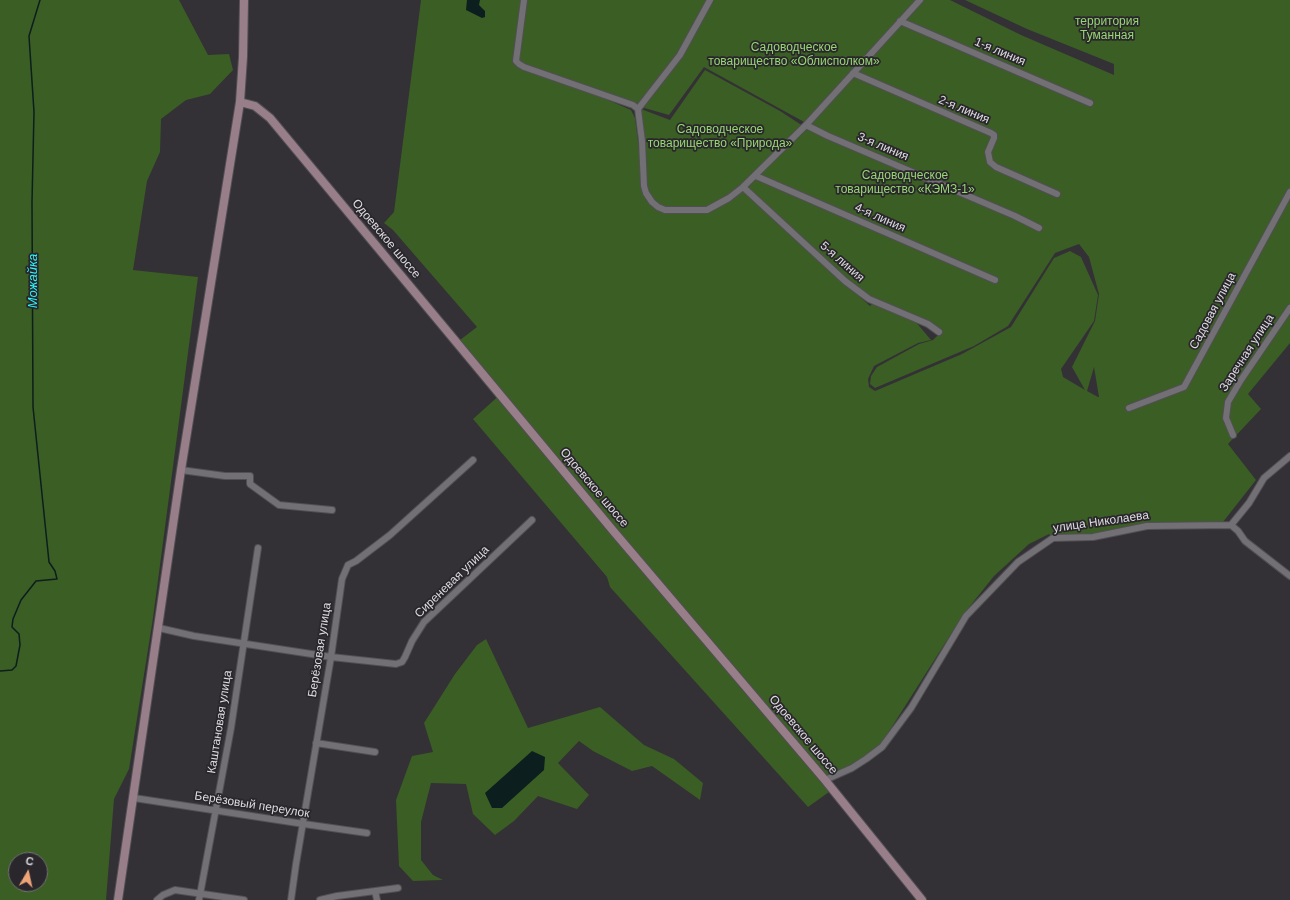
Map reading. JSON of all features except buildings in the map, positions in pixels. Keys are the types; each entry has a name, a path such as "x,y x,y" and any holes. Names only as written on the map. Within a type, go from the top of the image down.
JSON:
{"main road":[{"path":"118,900 181,470 240,102 243,58 244,0"},
{"name":"Одоевское шоссе","path":"240,102 255,106 270,118 615,533 825,780 922,900"}],"street":[{"path":"524,0 516,61 519,64 633,105 638,109 642,141 644,186 646,193 658,207 665,210 707,210 729,198 743,187 756,176 806,125 920,0"},
{"path":"638,109 680,55 710,0"},
{"name":"1-я линия","path":"900,22 1090,103"},
{"name":"2-я линия","path":"853,73 991,133 994,135 994,138 988,152 990,162 996,167 1057,194"},
{"name":"3-я линия","path":"806,125 828,136 1015,216 1039,228"},
{"name":"4-я линия","path":"756,176 995,280"},
{"name":"5-я линия","path":"743,187 845,281 869,299 928,324 939,332"},
{"name":"Садовая улица","path":"1129,408 1184,387 1290,192"},
{"name":"Заречная улица","path":"1233,435 1226,418 1228,402 1240,380 1290,308"},
{"path":"1290,456 1264,478 1249,503 1231,525 1238,531 1245,541 1290,576"},
{"name":"Берёзовая улица","path":"291,900 316,743 332,657 342,579 348,565 356,561 390,535 473,460"},
{"path":"181,470 225,476 250,476 250,484 279,505 332,510"},
{"name":"Сиреневая улица","path":"159,628 194,636 332,657 396,664 402,662 412,641 424,622 532,520"},
{"name":"улица Николаева","path":"825,780 852,768 882,747 911,708 966,616 1018,562 1053,538 1093,537 1147,526 1231,525"},
{"name":"Каштановая улица","path":"199,900 231,728 258,548"},
{"path":"316,743 375,752"},
{"name":"Берёзовый переулок","path":"134,798 367,833"},
{"path":"320,900 337,896 398,888"},
{"path":"157,900 162,895 175,890 244,900"},
{"path":"375,891 377,900"}],"green space":[{"path":"0,0 179,0 208,55 229,54 233,70 210,94 186,100 161,119 160,152 147,181 133,270 198,277 153,618 129,769 114,799 106,900 0,900"},
{"path":"421,0 522,0 513,63 523,69 594,94 631,110 635,118 645,195 668,212 711,212 742,190 870,306 873,303 915,321 931,340 918,343 874,366 868,379 869,387 875,391 962,354 1011,327 1054,258 1070,251 1081,257 1098,295 1094,321 1061,369 1063,377 1085,390 1072,367 1095,321 1099,294 1089,257 1079,244 1055,253 1008,326 974,346 875,388 870,384 871,376 877,367 919,344 933,340 942,331 932,324 869,297 848,282 746,188 922,0 950,0 1021,35 1114,75 1114,64 1027,29 965,0 1290,0 1290,343 1248,394 1261,409 1228,444 1256,480 1219,527 1140,529 1099,538 1054,542 1049,534 1029,544 994,576 963,615 881,744 866,758 819,779 829,792 808,807 610,587 607,577 473,419 503,392 460,340 477,327 393,230 384,223 394,212","holes":["1094,367 1099,397 1087,391"]},
{"name":"Садоводческое товарищество «Облисполком»","path":"526,0 918,0 806,123 704,67 669,115 641,107 520,62 518,60"},
{"name":"Садоводческое товарищество «Природа»","path":"705,70 780,111 803,126 752,177 726,197 703,208 664,208 658,206 646,189 641,109 670,120"},
{"path":"486,639 528,728 600,707 644,745 674,759 703,783 700,800 652,766 632,771 593,751 579,741 558,763 589,795 577,809 538,796 514,821 495,835 473,814 466,784 431,783 421,822 421,860 433,875 443,880 413,881 399,866 396,800 412,756 433,752 424,723 455,674 477,645"}],"shaded area":[{"path":"467,0 480,0 479,5 485,11 485,17 482,18 466,10"},
{"path":"532,751 545,757 544,770 502,808 492,808 485,793"}],"waterway":[{"name":"Можайка","path":"0,671 12,670 16,666 20,645 19,634 12,627 13,619 21,600 36,581 57,579 55,571 49,562 33,407 32,202 34,112 29,36 40,0"}],"park label":[{"name":"территория Туманная","path":"1107,29"},
{"name":"Садоводческое товарищество «КЭМЗ-1»","path":"905,183"}]}
